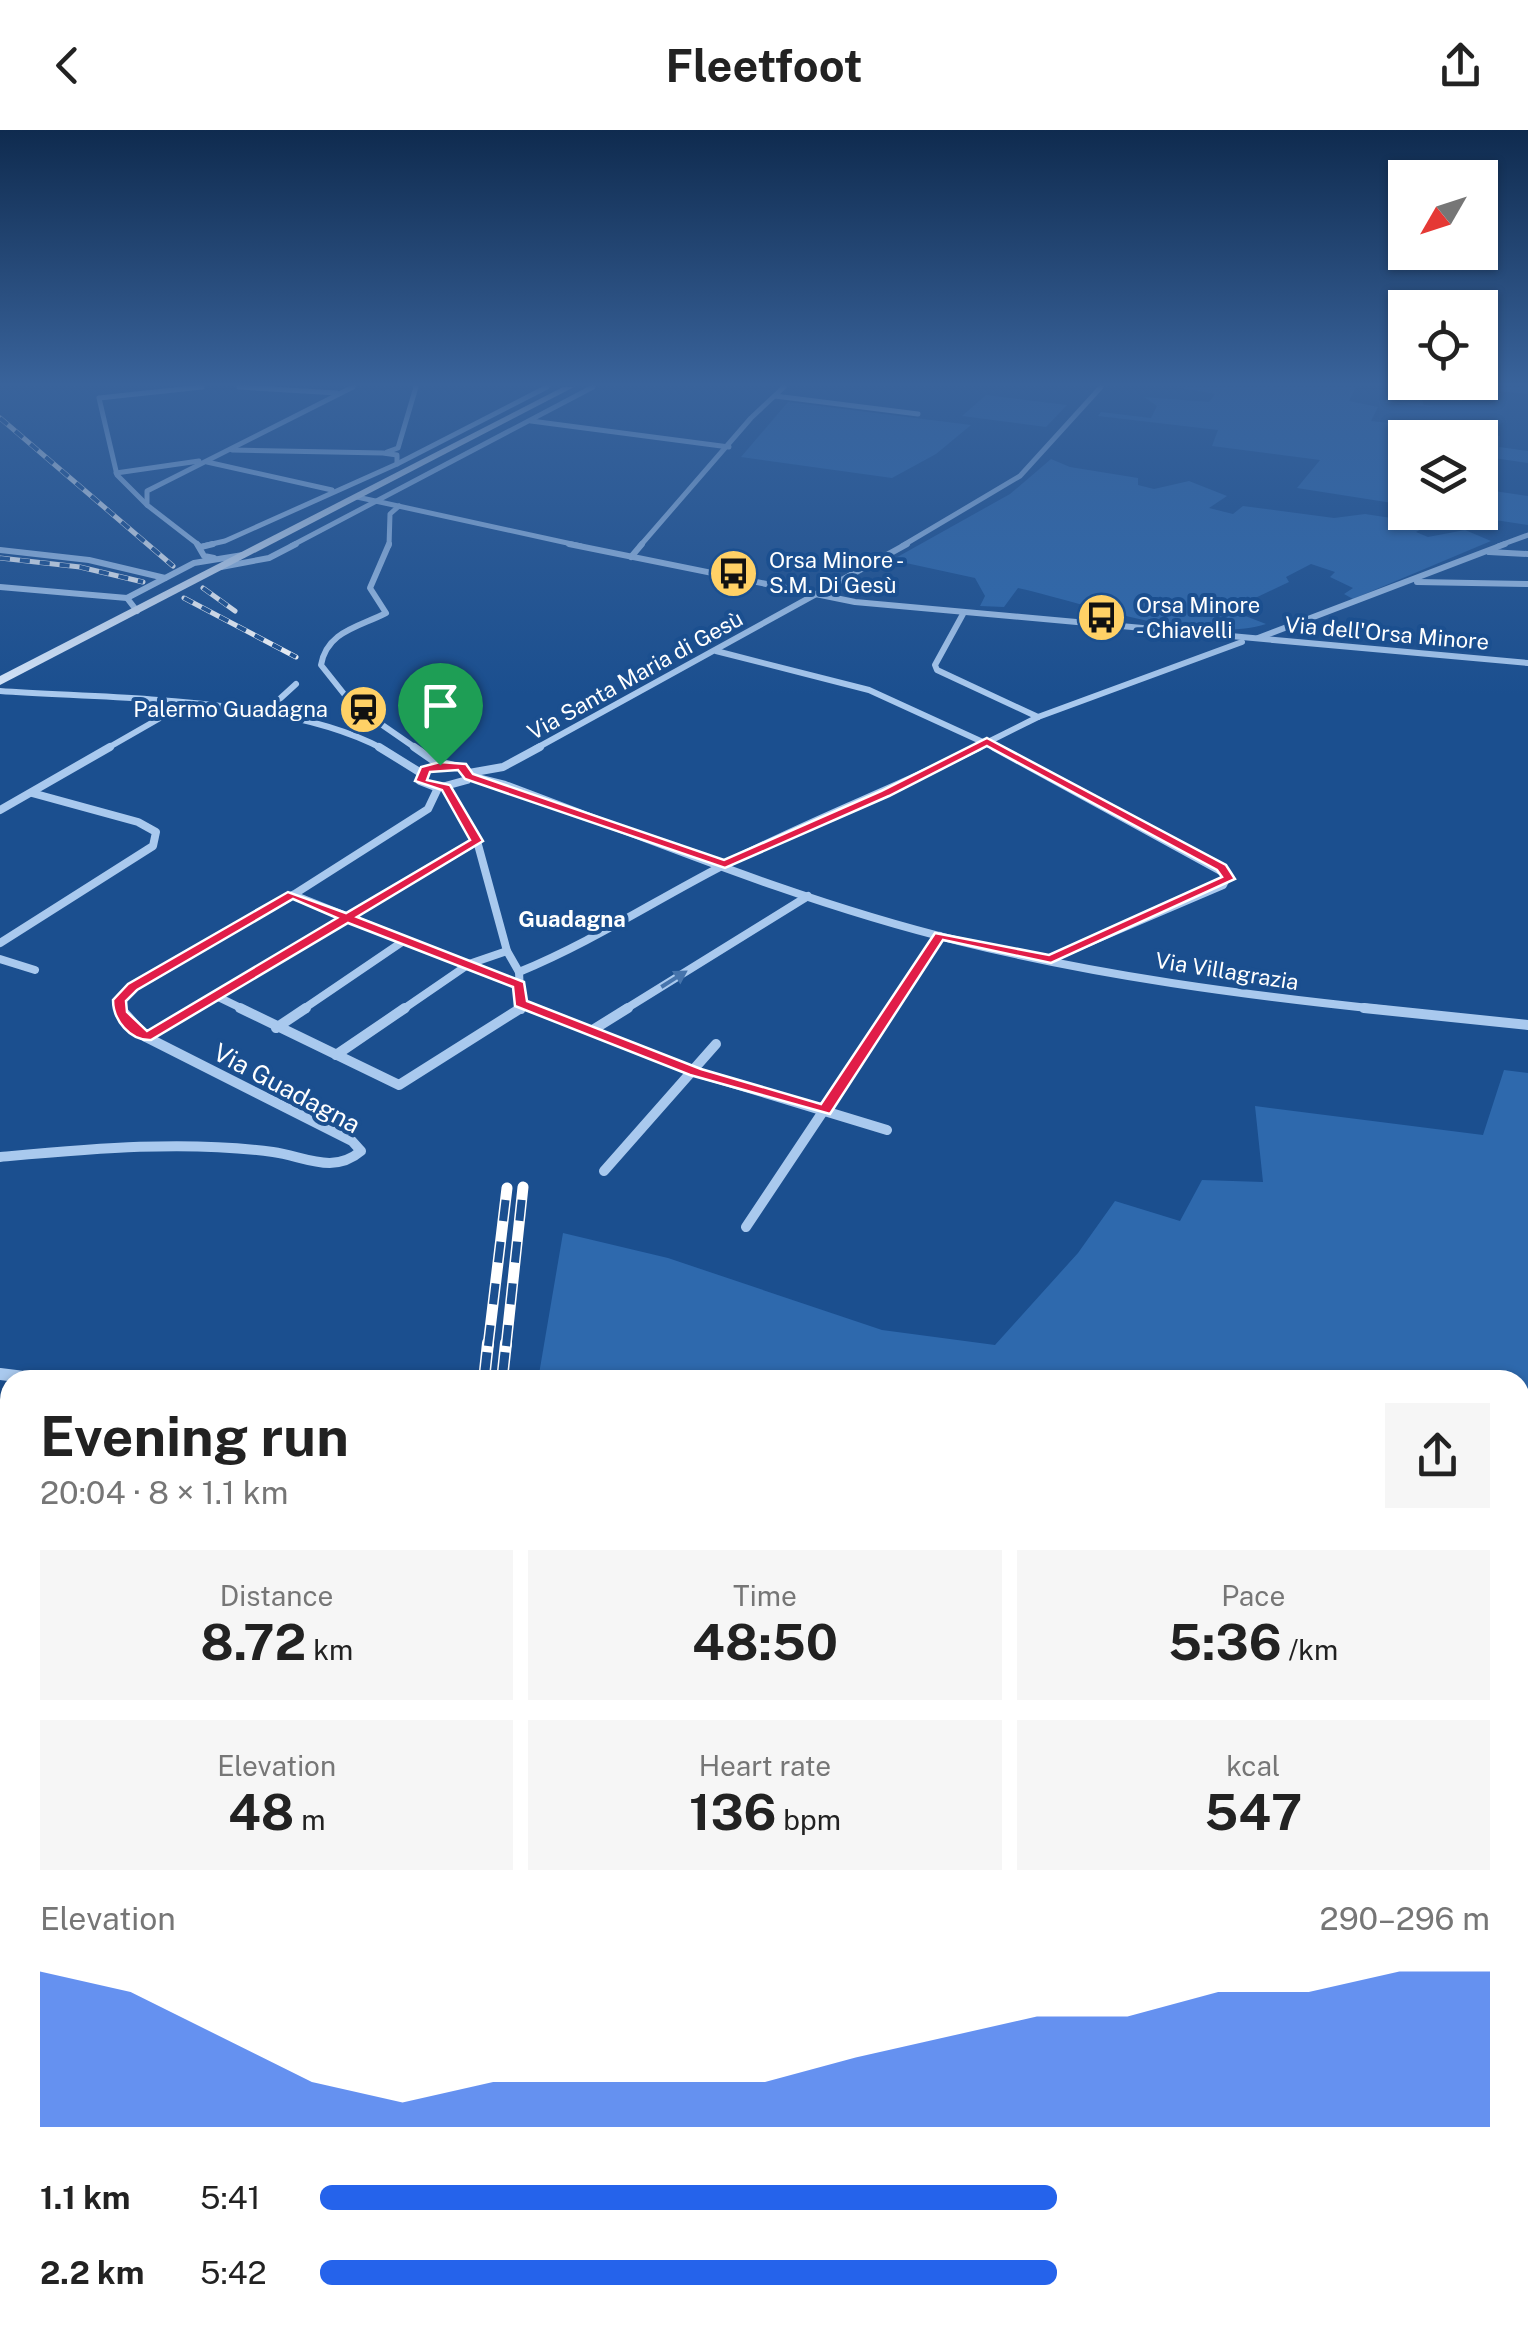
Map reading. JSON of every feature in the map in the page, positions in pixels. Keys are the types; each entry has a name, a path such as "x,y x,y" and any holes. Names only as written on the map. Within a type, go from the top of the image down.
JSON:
{"street":[{"path":"132,490 201,547 204,556 218,563"},
{"path":"146,505 148,490"},
{"path":"328,490 333,491"},
{"path":"201,547 225,541 336,490"},
{"path":"0,681 218,563 244,555 371,490"},
{"path":"0,587 127,598 194,562 269,558 399,490"},
{"path":"631,557 692,490"},
{"name":"Via Santa Maria di Gesù","path":"442,788 469,775 504,768 998,490"},
{"name":"Via dell'Orsa Minore","path":"357,497 811,596 964,614 1528,663"},
{"name":"Via Villagrazia","path":"399,506 390,514 388,548 370,588 386,613 345,628 322,654 320,665 352,704 440,765 462,766 469,775 808,896 940,936 1250,995 1528,1026"},
{"path":"519,972 562,955 725,864 885,794 1038,717 1221,646 1252,640 1411,582 1528,535"},
{"path":"0,550 90,560 165,578"},
{"path":"1486,552 1528,554"},
{"path":"1411,582 1528,584"},
{"path":"127,598 137,610"},
{"path":"964,614 935,665 937,670 1038,717"},
{"path":"716,651 869,690 987,742 1222,868 1229,879 1051,959"},
{"path":"0,670 41,659"},
{"path":"261,716 296,684"},
{"path":"0,691 182,705 261,716 364,740 421,774 424,784 442,788 477,841 507,952 519,972 520,1006"},
{"path":"0,810 182,705"},
{"path":"421,774 440,765"},
{"path":"442,788 428,808 292,894 132,987 120,1000 120,1012 146,1037 477,841"},
{"path":"0,943 153,846 156,832 138,822 32,793"},
{"path":"292,894 520,985"},
{"path":"591,1031 808,896"},
{"path":"746,1228 940,936"},
{"path":"276,1028 405,940"},
{"path":"336,1055 469,964 507,952"},
{"path":"0,959 34,970"},
{"path":"216,996 399,1085 520,1006"},
{"path":"520,1006 696,1072 887,1130"},
{"name":"Via Guadagna","path":"0,1157 189,1147 274,1151 338,1166 352,1162 361,1152 352,1141 146,1037"},
{"path":"604,1170 696,1072 716,1044"}],"shaded area":[{"path":"1015,490 1211,490 1227,496 1209,508 1233,514 1243,506 1334,518 1365,514 1388,517 1388,530 1420,530 1416,532 1428,537 1465,530 1491,541 1353,599 1344,594 1353,588 1330,577 1335,572 1311,564 1286,577 1289,582 1230,610 1266,624 1239,629 1143,620 1018,588 1004,607 980,606 985,596 975,578 892,560"},
{"path":"1308,490 1388,490 1388,502"},
{"path":"1498,492 1528,496 1528,525 1498,520"},
{"path":"1504,1070 1528,1073 1528,1370 540,1370 563,1233 668,1258 882,1330 995,1345 1078,1253 1115,1201 1180,1221 1202,1180 1263,1182 1255,1106 1483,1135"}],"railway":[{"path":"84,490 173,566"},
{"path":"0,558 80,567 143,582"},
{"path":"203,588 235,611"},
{"path":"184,598 296,657"},
{"path":"506,1346 523,1187"},
{"path":"488,1346 507,1188"},
{"path":"485,1370 488,1343"},
{"path":"503,1370 506,1343"}],"place":[{"name":"Orsa Minore - S.M. Di Gesù","path":"734,573"},
{"name":"Orsa Minore - Chiavelli","path":"1101,618"},
{"name":"Palermo Guadagna","path":"363,709"}],"district":[{"name":"Guadagna","path":"572,919"}],"route":[{"path":"440,765 425,770 420,781 430,787 446,788 477,841 464,848 347,918 282,957 146,1037 129,1025 120,1012 120,1000 132,987 292,894 347,918 520,985 520,1003 696,1072 825,1110 940,936 1051,959 1223,885 1229,879 1222,868 987,742 885,794 725,864 505,785 469,776 462,766 440,765"}]}
